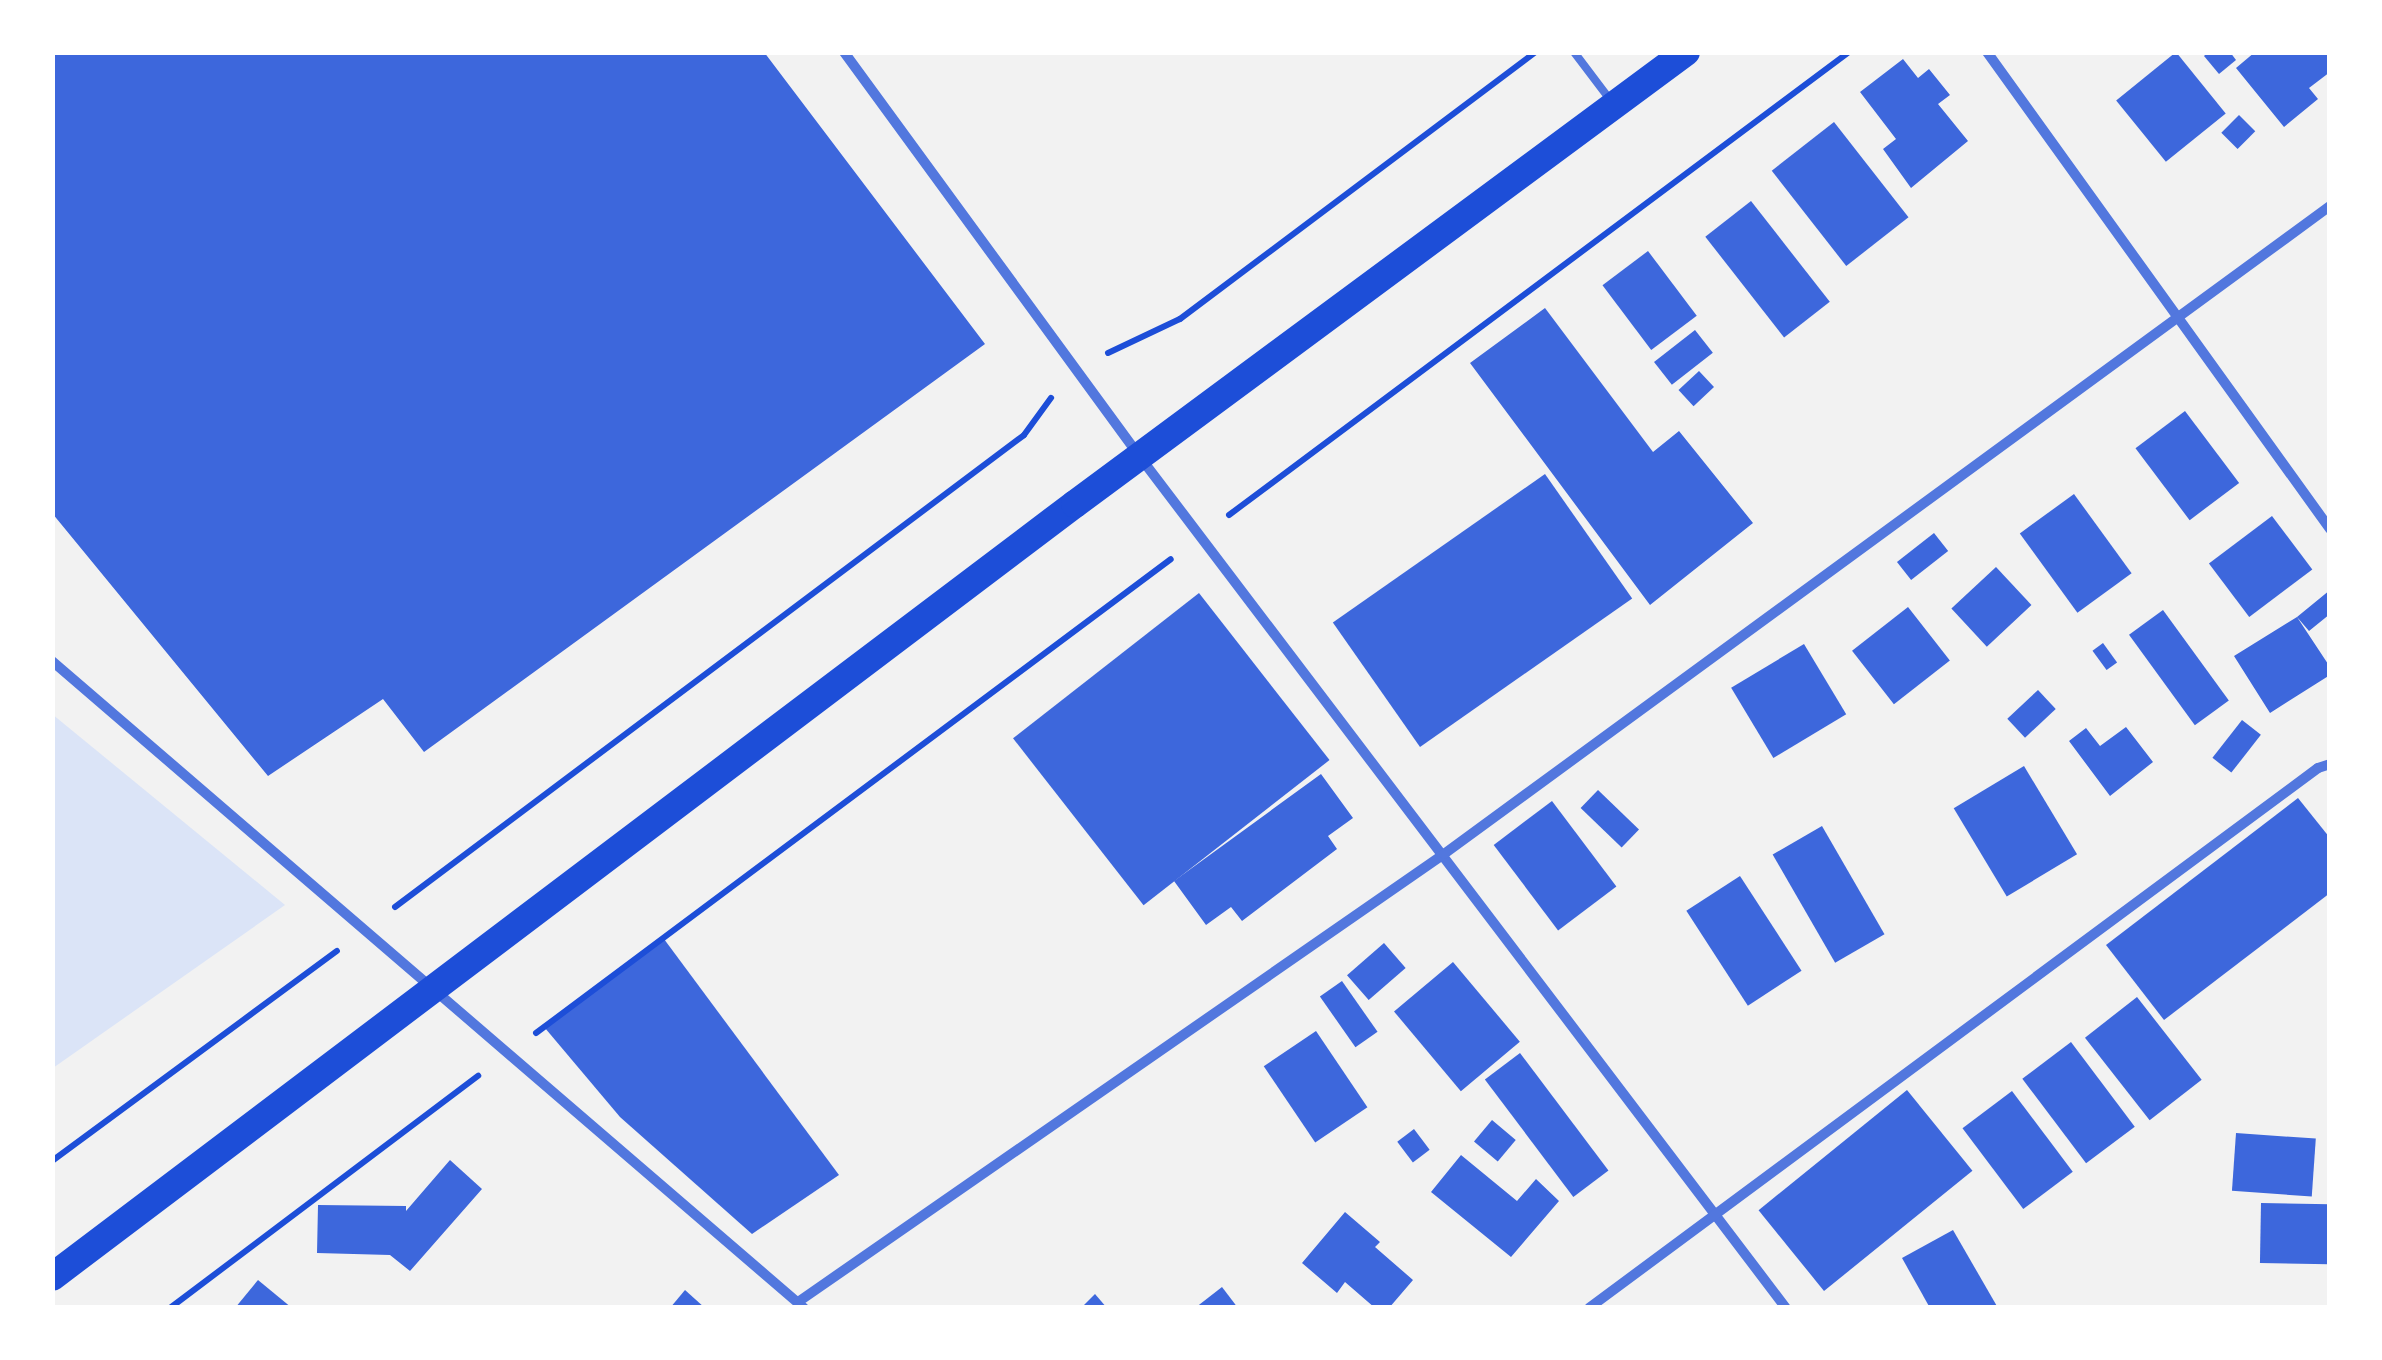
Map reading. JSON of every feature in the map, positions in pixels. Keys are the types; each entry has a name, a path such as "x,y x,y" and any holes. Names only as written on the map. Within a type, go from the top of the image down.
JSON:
{"highway":[{"path":"52,1277 1140,457 1686,52"}],"street":[{"path":"844,52 1082,372 1140,457 1786,1308"},
{"path":"1987,52 2330,528"},
{"path":"52,661 801,1305 1444,854 2330,206"},
{"path":"1589,1308 2318,768 2330,764"}],"lane":[{"path":"1574,52 1614,106"}],"path":[{"path":"52,1161 1024,435 1055,392 1110,351 1180,319 1535,52"},
{"path":"170,1308 1850,52"}],"shaded area":[{"path":"52,714 285,905 53,1068 52,1068"}],"building":[{"path":"52,52 764,52 985,344 424,752 383,699 268,776 52,513"},
{"path":"2176,52 2226,113 2166,162 2116,100"},
{"path":"2208,52 2230,52 2236,60 2219,74 2204,56"},
{"path":"2255,52 2330,52 2330,72 2309,88 2318,99 2284,127 2236,68"},
{"path":"1903,59 1918,78 1929,69 1950,95 1938,104 1968,141 1911,188 1883,149 1896,139 1860,92"},
{"path":"2239,115 2255,131 2238,149 2221,133"},
{"path":"1834,122 1908,217 1846,266 1772,171"},
{"path":"1751,201 1830,302 1784,338 1705,237"},
{"path":"1648,251 1697,316 1651,350 1602,285"},
{"path":"1545,308 1653,452 1679,431 1753,523 1650,605 1470,363"},
{"path":"1695,330 1713,353 1672,385 1654,362"},
{"path":"1699,371 1714,387 1694,406 1679,390"},
{"path":"2185,411 2239,483 2190,520 2135,448"},
{"path":"1545,474 1632,599 1420,747 1333,623"},
{"path":"2074,494 2132,573 2077,613 2020,533"},
{"path":"2272,516 2312,570 2249,617 2209,564"},
{"path":"1934,533 1948,551 1911,580 1897,562"},
{"path":"1996,567 2031,605 1987,647 1951,609"},
{"path":"2330,590 2330,614 2309,631 2297,617"},
{"path":"1199,593 1330,760 1144,905 1013,738"},
{"path":"1908,607 1950,661 1894,704 1852,651"},
{"path":"2163,610 2229,701 2195,725 2129,635"},
{"path":"2297,617 2330,667 2330,675 2270,713 2234,656"},
{"path":"2103,643 2117,662 2107,670 2092,651"},
{"path":"1804,644 1846,714 1773,758 1731,688"},
{"path":"2038,690 2056,709 2025,738 2007,719"},
{"path":"2242,720 2261,735 2231,773 2212,758"},
{"path":"2126,727 2153,762 2110,796 2069,741 2086,728 2100,746"},
{"path":"2024,766 2077,854 2007,897 1954,808"},
{"path":"1321,774 1353,818 1328,836 1337,849 1242,921 1231,907 1206,925 1174,881"},
{"path":"1598,790 1639,830 1622,848 1581,808"},
{"path":"2298,798 2330,838 2330,893 2164,1020 2106,945"},
{"path":"1552,801 1616,886 1558,930 1494,845"},
{"path":"1822,826 1884,934 1835,963 1773,854"},
{"path":"1740,876 1802,971 1748,1006 1686,911"},
{"path":"664,939 839,1175 752,1234 620,1117 545,1028"},
{"path":"1384,943 1406,968 1369,1000 1347,975"},
{"path":"1453,962 1520,1042 1461,1091 1394,1011"},
{"path":"1342,981 1378,1032 1355,1047 1320,996"},
{"path":"2137,997 2202,1080 2150,1120 2085,1038"},
{"path":"1316,1031 1367,1107 1315,1143 1264,1066"},
{"path":"2071,1042 2135,1127 2086,1163 2022,1079"},
{"path":"1520,1053 1608,1170 1573,1197 1485,1079"},
{"path":"1907,1090 1972,1171 1824,1291 1759,1210"},
{"path":"2012,1091 2073,1172 2023,1209 1962,1128"},
{"path":"1492,1120 1516,1140 1498,1161 1474,1141"},
{"path":"1414,1129 1430,1150 1413,1162 1397,1142"},
{"path":"2236,1133 2316,1139 2312,1196 2232,1191"},
{"path":"1461,1155 1517,1201 1536,1179 1559,1201 1511,1257 1431,1192"},
{"path":"450,1160 482,1189 410,1271 390,1255 317,1253 318,1205 406,1206 406,1211"},
{"path":"2261,1203 2330,1204 2329,1264 2260,1263"},
{"path":"1345,1212 1380,1242 1375,1247 1413,1280 1389,1308 1375,1308 1345,1282 1337,1293 1302,1263"},
{"path":"1953,1230 1998,1308 1930,1308 1902,1258"},
{"path":"258,1280 292,1308 235,1308"},
{"path":"1222,1287 1238,1308 1195,1308"},
{"path":"685,1290 705,1308 670,1308"},
{"path":"1095,1294 1107,1308 1081,1308"}]}
